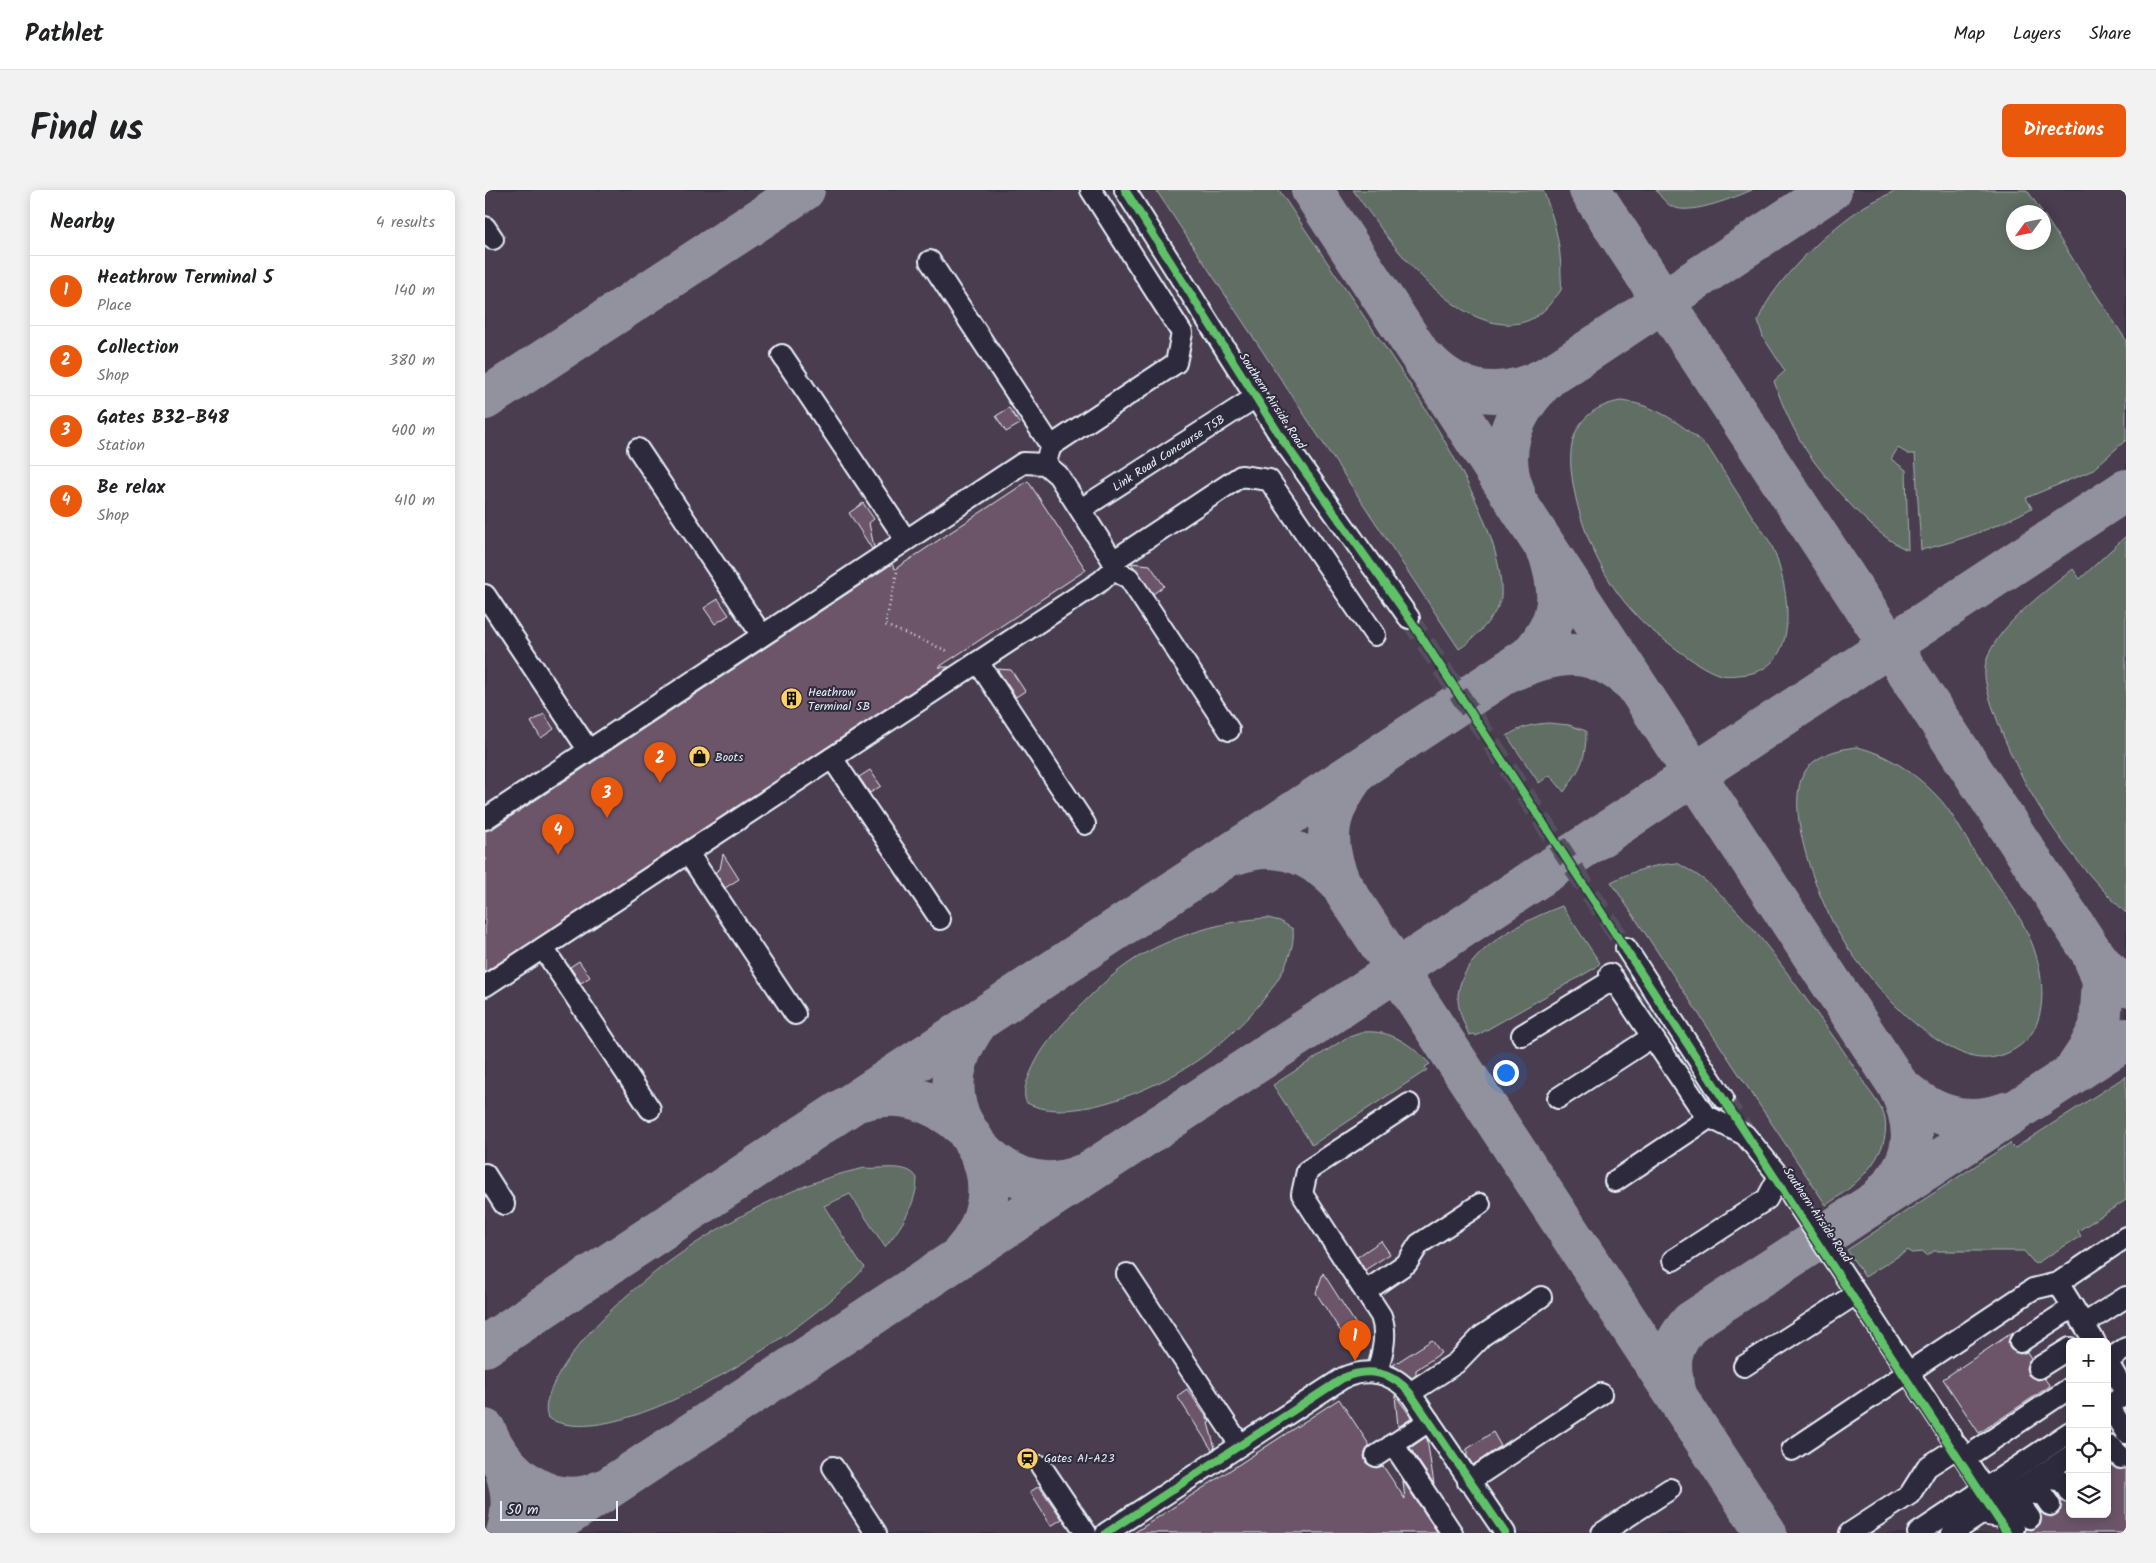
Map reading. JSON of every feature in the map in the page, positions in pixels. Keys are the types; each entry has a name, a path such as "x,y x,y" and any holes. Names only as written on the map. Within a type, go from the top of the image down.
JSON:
{"street":[{"path":"485,819 1023,462 1035,462 1048,455 1176,363 1182,333 1091,190"},
{"name":"Southern Airside Road","path":"1125,190 1284,442 1409,618"},
{"path":"930,261 1113,566 1129,578 1229,730"},
{"path":"782,355 906,540"},
{"name":"Link Road Concourse T5B","path":"1081,510 1256,397"},
{"path":"638,449 757,628"},
{"path":"485,986 1101,581 1113,566 1241,476 1269,480 1375,635"},
{"path":"485,595 583,742"},
{"path":"978,662 1085,824"},
{"path":"833,758 940,919"},
{"path":"688,853 795,1014"},
{"path":"543,948 650,1109"},
{"path":"1626,948 1723,1098"},
{"name":"Southern Airside Road","path":"1522,1035 1612,976 1700,1109 1709,1118 1745,1135 1779,1176 1962,1453 1977,1513"},
{"path":"1558,1098 1652,1037"},
{"path":"1377,1373 1384,1344 1385,1324 1366,1290 1302,1194 1307,1171 1409,1104"},
{"path":"1615,1181 1709,1118"},
{"path":"485,1174 504,1204"},
{"path":"1673,1260 1767,1199 1779,1176"},
{"path":"1366,1290 1407,1263 1419,1244 1480,1204"},
{"path":"1792,1450 2033,1289 2058,1283 2126,1237"},
{"path":"1127,1274 1240,1445"},
{"path":"2058,1283 2073,1307 2087,1336 2126,1297"},
{"path":"1744,1366 1856,1294"},
{"path":"1410,1393 1456,1362 1482,1336 1541,1297"},
{"path":"2021,1342 2073,1307"},
{"path":"2111,1358 2126,1348"},
{"path":"2038,1368 2066,1350"},
{"path":"2111,1368 2126,1394 2111,1404"},
{"path":"1106,1533 1343,1378 1358,1373 1377,1373 1399,1381 1410,1393 1468,1482 1505,1533"},
{"path":"1850,1533 1910,1494 1927,1467 1962,1453 2066,1390"},
{"path":"1468,1482 1601,1394"},
{"path":"2111,1414 2118,1431"},
{"path":"1376,1456 1429,1421"},
{"path":"1977,1513 2066,1435"},
{"path":"1393,1444 1452,1533"},
{"path":"1929,1530 1977,1513 2061,1464"},
{"path":"2061,1464 2061,1481 2066,1488"},
{"path":"1041,1466 1086,1533"},
{"path":"833,1467 876,1533"},
{"path":"1602,1533 1670,1489"},
{"path":"2016,1491 2043,1495 2050,1505"},
{"path":"1977,1513 2022,1508 2022,1523"},
{"path":"1977,1513 1995,1533"}],"path":[{"path":"897,572 885,625 949,652"}],"shaded area":[{"path":"485,190 2126,190 2126,1533 485,1533"}],"green space":[{"path":"1156,190 1279,190 1403,373 1450,450 1471,490 1488,529 1498,565 1501,597 1496,610 1478,633 1459,649"},
{"path":"1353,190 1543,190 1554,221 1558,242 1561,264 1561,290 1539,314 1529,320 1518,323 1494,323 1471,314 1444,296 1415,269 1389,239"},
{"path":"1656,190 1752,190 1714,204 1693,209 1683,209 1670,205"},
{"path":"1896,190 2027,190 2037,205 2006,205 2006,250 2051,250 2051,226 2126,340 2126,440 2091,471 2026,498 2032,508 1978,533 1921,550 1915,454 1908,454 1898,448 1891,459 1906,470 1908,550 1896,544 1868,522 1840,494 1808,453 1798,436 1774,381 1785,371 1763,337 1758,321 1765,306 1789,273 1819,242 1865,206"},
{"path":"1620,401 1645,406 1657,411 1690,432 1709,449 1770,543 1784,584 1787,622 1784,640 1777,656 1765,667 1748,674 1733,676 1718,674 1698,664 1651,630 1641,620 1611,584 1601,566 1578,508 1571,469 1572,444 1575,433 1587,416 1607,404"},
{"path":"2126,536 2126,913 2084,869 2065,845 2032,794 2017,767 1990,700 1985,668 1991,649 2023,611 2073,569 2080,579"},
{"path":"1549,723 1569,725 1586,731 1585,750 1581,764 1564,792 1550,775 1539,783 1507,736 1527,726"},
{"path":"1857,747 1879,754 1900,765 1919,779 1942,801 1976,855 2009,901 2026,930 2037,959 2042,992 2041,1008 2037,1023 2029,1036 2018,1047 2001,1056 1982,1058 1970,1056 1952,1049 1918,1026 1888,998 1861,966 1840,935 1818,891 1802,839 1798,815 1798,793 1803,775 1813,762 1834,751"},
{"path":"1677,863 1712,887 1763,941 1836,1040 1882,1110 1885,1119 1885,1133 1882,1146 1876,1158 1859,1180 1826,1205 1611,882 1643,869"},
{"path":"1562,906 1600,963 1595,968 1476,1036 1474,1034 1469,1035 1460,1011 1458,995 1462,979 1471,964 1483,951 1514,928"},
{"path":"1268,918 1280,921 1293,929 1292,947 1285,966 1274,985 1245,1021 1212,1050 1181,1071 1139,1092 1091,1107 1067,1110 1046,1109 1027,1103 1025,1088 1035,1063 1044,1049 1059,1028 1077,1009 1122,968 1154,949 1191,933 1231,923"},
{"path":"1364,1032 1383,1033 1392,1036 1415,1050 1430,1064 1425,1067 1427,1070 1312,1145 1273,1085 1346,1038"},
{"path":"2126,1076 2126,1200 2078,1231 2081,1236 2035,1264 2024,1251 1934,1251 1927,1256 1924,1252 1911,1253 1908,1250 1865,1277 1847,1250 2010,1143 2015,1148"},
{"path":"865,1168 900,1168 913,1173 917,1178 911,1206 897,1232 885,1247 850,1194 824,1206 858,1260 865,1267 841,1291 806,1320 763,1350 716,1378 667,1403 621,1419 580,1426 548,1418 546,1407 552,1389 560,1372 584,1339 616,1305 653,1274 695,1244 738,1218 782,1196 825,1179"}],"building":[{"path":"1009,408 1020,424 1006,432 996,416"},
{"name":"Heathrow Terminal 5B","path":"1028,481 1086,570 939,667 949,667 485,972 485,831 492,829 892,564 895,569"},
{"path":"863,503 874,519 869,523 874,547 872,549 849,513"},
{"path":"1131,563 1150,565 1164,586 1153,594"},
{"path":"718,599 729,615 715,624 704,608"},
{"path":"997,669 1011,670 1025,691 1016,697"},
{"path":"544,714 554,729 541,738 531,722"},
{"path":"870,770 881,786 870,793 859,777"},
{"path":"723,854 739,879 725,888 715,872 720,869"},
{"path":"579,961 590,977 581,983 570,967"},
{"path":"1381,1241 1390,1254 1365,1270 1357,1257"},
{"path":"1323,1273 1357,1326 1353,1328 1358,1358 1316,1293"},
{"path":"2013,1332 2008,1342 2010,1349 2020,1354 2027,1352 2031,1358 2026,1368 2028,1375 2038,1380 2044,1378 2050,1386 1979,1433 1943,1379"},
{"path":"1432,1340 1441,1353 1416,1370 1416,1375 1412,1378 1393,1365"},
{"path":"1187,1389 1210,1422 1208,1423 1215,1448 1212,1450 1177,1396"},
{"path":"1395,1395 1412,1418 1398,1427"},
{"path":"1339,1399 1370,1446 1364,1456 1366,1463 1376,1468 1383,1466 1405,1499 1403,1481 1438,1533 1134,1533"},
{"path":"1493,1432 1501,1446 1473,1465 1467,1456 1467,1449"},
{"path":"1426,1437 1427,1439 1434,1484 1410,1448"},
{"path":"2111,1465 2117,1469 2126,1468 2126,1533 2025,1533 2026,1529 2032,1530 2041,1523 2040,1512 2051,1517 2057,1514 2061,1510 2060,1500 2066,1502 2066,1518 2111,1518"},
{"path":"1039,1486 1062,1519 1051,1526 1030,1492"}],"taxiway":[{"path":"485,399 804,190"},
{"path":"1312,190 1898,1085 1910,1117 1911,1146 1901,1172 1879,1199"},
{"path":"1590,190 2091,951 2105,969 2126,986"},
{"path":"1429,363 1461,386 1478,391 1513,390 1530,385 1564,367 1831,190"},
{"path":"1514,492 1507,460 1511,431 1525,404 1546,379"},
{"path":"540,1533 2126,490"},
{"path":"485,1346 1529,657 1548,632 1557,607 1556,580 1548,550"},
{"path":"1515,669 1547,658 1576,655 1590,657 1603,662 1632,681"},
{"path":"1340,883 1330,853 1330,826 1338,801 1355,774"},
{"path":"1235,854 1265,848 1279,848 1292,851 1317,863 1340,883 1766,1533"},
{"path":"2074,1072 2088,1051 2100,1027 2103,980 2091,951"},
{"path":"962,1254 979,1230 987,1204 988,1190 984,1162 960,1118 956,1107 953,1084 954,1073 961,1051 978,1021"},
{"path":"1676,1394 1671,1373 1672,1356 1678,1339 1691,1322 2126,1039"},
{"path":"1898,1085 1923,1105 1949,1116 1963,1119 1978,1119 2009,1112"},
{"path":"858,1101 887,1096 901,1096 914,1099 939,1109 963,1126"},
{"path":"978,1147 1000,1166 1025,1179 1053,1182 1082,1175"},
{"path":"485,1430 493,1447 504,1462 532,1486 548,1494 566,1498 584,1496 603,1490"},
{"path":"502,1461 510,1487 512,1505 507,1533"}],"tunnel":[{"path":"1409,618 1626,948"},
{"path":"1723,1098 1752,1143"}],"cycle path":[{"path":"1125,190 1284,442 1409,618 2007,1533"},
{"path":"1106,1533 1343,1378 1371,1372 1396,1380 1410,1393 1505,1533"}],"place":[{"name":"Heathrow Terminal 5B","path":"792,699"},
{"name":"Boots","path":"699,757"},
{"name":"Collection","path":"660,783"},
{"name":"Gates B32-B48","path":"607,818"},
{"name":"Be relax","path":"558,855"},
{"name":"Heathrow Terminal 5","path":"1355,1361"},
{"name":"Gates A1-A23","path":"1028,1458"}]}
